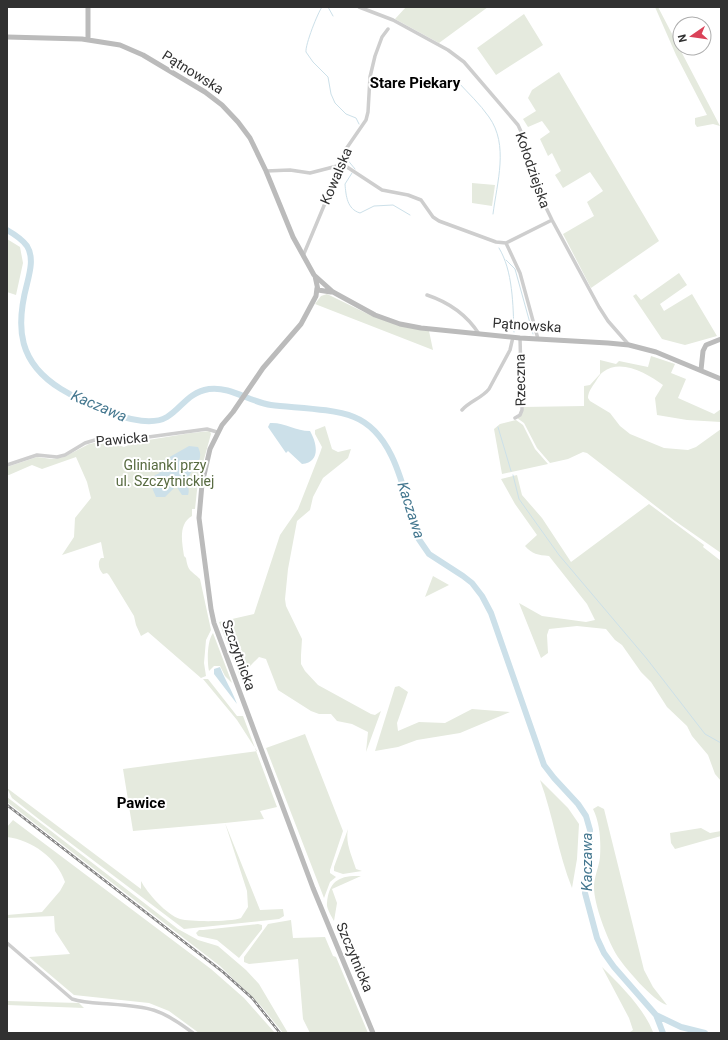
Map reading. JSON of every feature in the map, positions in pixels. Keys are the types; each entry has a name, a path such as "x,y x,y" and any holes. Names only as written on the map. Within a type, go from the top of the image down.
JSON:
{"street":[{"path":"88,7 88,40"},
{"name":"Kołodziejska","path":"359,7 393,20 448,50 464,62 518,125 524,138 538,191 552,220 599,307 608,321 629,345"},
{"name":"Kowalska","path":"303,257 341,165 346,149 366,120 370,78 375,56 382,37 388,29"},
{"name":"Pątnowska","path":"7,37 88,40 120,45 143,55 205,92 222,105 238,122 252,143 266,171 303,257 314,275 333,292 375,315 400,324 479,334 513,338 629,345 656,352 721,379"},
{"path":"266,171 290,170 310,173 341,165 354,171 370,184 382,190 408,195 421,200 433,217 490,241 506,243 552,220"},
{"path":"506,243 520,273 538,339"},
{"name":"Pątnowska","path":"314,275 317,287"},
{"path":"324,284 326,289 322,292 318,290 317,287 324,284"},
{"name":"Szczytnicka","path":"317,287 316,296 300,326 263,368 238,406 217,432 205,468 199,505 200,525 212,614 313,888 374,1033"},
{"name":"Pątnowska","path":"322,292 333,292"},
{"name":"Szczytnicka","path":"316,296 322,292"},
{"path":"427,295 447,302 473,324 479,334"},
{"path":"462,410 468,404 486,393 489,389 510,350 513,338"},
{"name":"Rzeczna","path":"515,418 520,415 522,410 520,338"},
{"path":"701,370 703,351 706,345 721,339"},
{"name":"Pawicka","path":"7,466 37,455 57,457 65,455 85,443 95,440 142,438 207,429 217,432"},
{"path":"7,943 72,999 86,1002 142,1006 160,1011 193,1033"}],"green space":[{"path":"406,7 488,7 439,43 395,19"},
{"path":"655,7 658,7 672,34 672,46"},
{"path":"524,14 543,45 496,75 477,48"},
{"path":"677,56 684,56 720,126 713,124 697,127 695,124 695,118 707,115"},
{"path":"559,72 659,241 591,288 563,234 594,216 587,202 603,191 590,172 563,188 555,175 561,171 552,153 548,156 540,139 550,132 542,121 528,127 523,119 536,111 528,98 532,90"},
{"path":"472,183 495,185 492,206 472,203"},
{"path":"7,239 20,247 23,263 16,295 7,292"},
{"path":"679,273 687,285 660,304 664,311 692,294 717,336 685,345 662,339 633,296 636,294 641,300"},
{"path":"327,294 372,316 429,331 433,350 315,304 321,296"},
{"path":"651,356 675,364 671,373 686,379 678,398 714,414 721,409 721,422 687,420 657,415 655,398 663,385 642,372 626,367 610,368 602,373 590,390 588,398 590,401 610,413 620,426 630,434 664,448 688,450 696,447 721,429 721,553 675,521 587,453 583,452 568,459 550,463 537,448 524,423 517,418 523,407 584,406 584,386 590,385 600,374 600,360 616,364 619,361 648,367"},
{"path":"516,420 523,425 535,449 548,464 502,474 494,429 500,424"},
{"path":"325,426 332,449 338,452 351,449 348,458 323,478 313,497 310,510 297,521 288,569 285,599 286,606 302,639 301,664 305,671 318,685 371,714 375,715 381,711 366,752 368,732 352,724 337,721 331,714 319,714 311,711 278,690 266,659 259,657 253,663 244,676 243,684 219,622 254,614 280,535 298,509 322,447 315,434 315,430"},
{"name":"Glinianki przy ul. Szczytnickiej","path":"210,431 211,434 198,481 195,509 192,509 192,516 185,524 182,534 184,556 189,568 200,579 211,630 206,640 204,663 206,676 201,678 148,632 141,636 134,616 109,575 107,573 103,574 100,571 100,560 101,558 104,558 101,542 62,555 74,537 75,518 91,498 87,482 76,457 42,469 32,465 9,475 7,475 7,467 37,457 52,459 64,457 89,444 99,442 113,443 124,447 136,442"},
{"path":"517,475 522,495 542,518 571,562 649,504 704,545 703,547 721,561 721,781 715,774 708,755 692,736 687,726 667,707 651,682 641,672 622,645 615,640 606,629 577,626 549,629 547,635 548,653 541,658 519,603 542,616 586,622 595,620 587,604 549,556 536,554 525,546 537,535 515,504 501,479"},
{"path":"433,576 449,585 425,597"},
{"path":"213,633 232,683 225,676 220,666 214,666 209,671 209,646"},
{"path":"203,679 208,679 237,716 243,716 255,748 237,720"},
{"path":"399,686 408,692 397,723 398,731 419,722 445,723 472,709 510,712 460,733 417,740 398,747 375,751 395,687"},
{"path":"305,734 343,831 330,870 330,873 336,877 330,882 324,898 266,748"},
{"path":"256,751 277,807 260,811 264,819 133,831 123,769"},
{"path":"540,780 568,808 579,824 577,859 572,888 567,875 549,807"},
{"path":"7,788 141,889 141,881 153,897 169,913 175,917 185,920 211,921 241,918 248,907 247,891 225,823 260,910 283,909 284,916 279,919 184,929 12,798"},
{"path":"7,797 178,929 198,940 218,946 246,970 259,984 288,1033 283,1033 261,1006 220,966 7,802"},
{"path":"598,806 604,809 644,970 653,987 667,1005 647,991 625,967 612,947 605,931 596,903 594,887 600,857 600,832 593,809"},
{"path":"13,820 211,969 244,998 275,1033 199,1033 169,1011 149,1003 74,995 29,957 70,954 55,931 54,916 7,918 7,915 42,912 60,891 65,882 56,865 50,858 34,846 7,837 7,827"},
{"path":"701,828 710,833 721,831 721,836 675,849 671,843 670,833"},
{"path":"348,829 348,844 356,869 362,871 343,874 334,871 334,867"},
{"path":"361,876 332,889 337,903 334,921 327,905 330,889 336,881 341,878"},
{"path":"291,920 293,938 325,937 333,956 336,957 368,1033 310,1033 303,1019 298,959 249,964 244,962 244,957 268,924"},
{"path":"258,924 262,925 262,929 239,958 217,940 198,936 196,933 199,930"},
{"path":"602,967 624,989 637,1005 653,1032 630,1032 633,1030 629,1018"},
{"path":"7,1001 79,1003 84,1008 7,1005"}],"water":[{"path":"270,423 310,431 316,446 315,456 312,460 302,464 288,451 286,453 268,427"},
{"path":"189,446 198,447 200,457 197,465 189,475 188,495 182,495 176,486 165,497 156,497 150,483 155,475 160,473 158,471 153,472 152,467"},
{"path":"220,667 237,704 214,674 214,669"}],"waterway":[{"path":"322,7 312,29 306,52 313,62 328,77 331,94 335,103 346,114 356,118 359,124"},
{"path":"328,7 333,16"},
{"path":"453,80 458,82 489,117 499,139 499,177 493,214"},
{"path":"348,153 346,158 355,169"},
{"path":"352,173 345,184 345,189 348,202 356,211 360,213 374,206 393,205 410,215"},
{"name":"Kaczawa","path":"7,230 25,243 29,250 31,260 21,316 21,330 24,344 36,368 47,379 71,395 113,414 143,421 156,421 167,417 195,394 209,389 225,390 271,405 324,410 345,414 369,425 380,437 390,452 397,469 418,538 429,554 472,583 482,596 491,613 544,765 578,804 586,816 590,830 590,844 585,893 597,938 604,953 614,967 656,1015 681,1027 705,1033"},
{"path":"499,248 504,257 510,278 513,300 514,332"},
{"path":"506,260 515,269 533,334"},
{"path":"498,427 511,471"},
{"path":"513,475 519,499 559,555 647,659 705,734 721,743"},
{"path":"656,1015 663,1033"}],"railway":[{"path":"7,805 223,972 252,998 280,1033"}],"district":[{"name":"Stare Piekary","path":"415,83"},
{"name":"Pawice","path":"141,803"}]}
